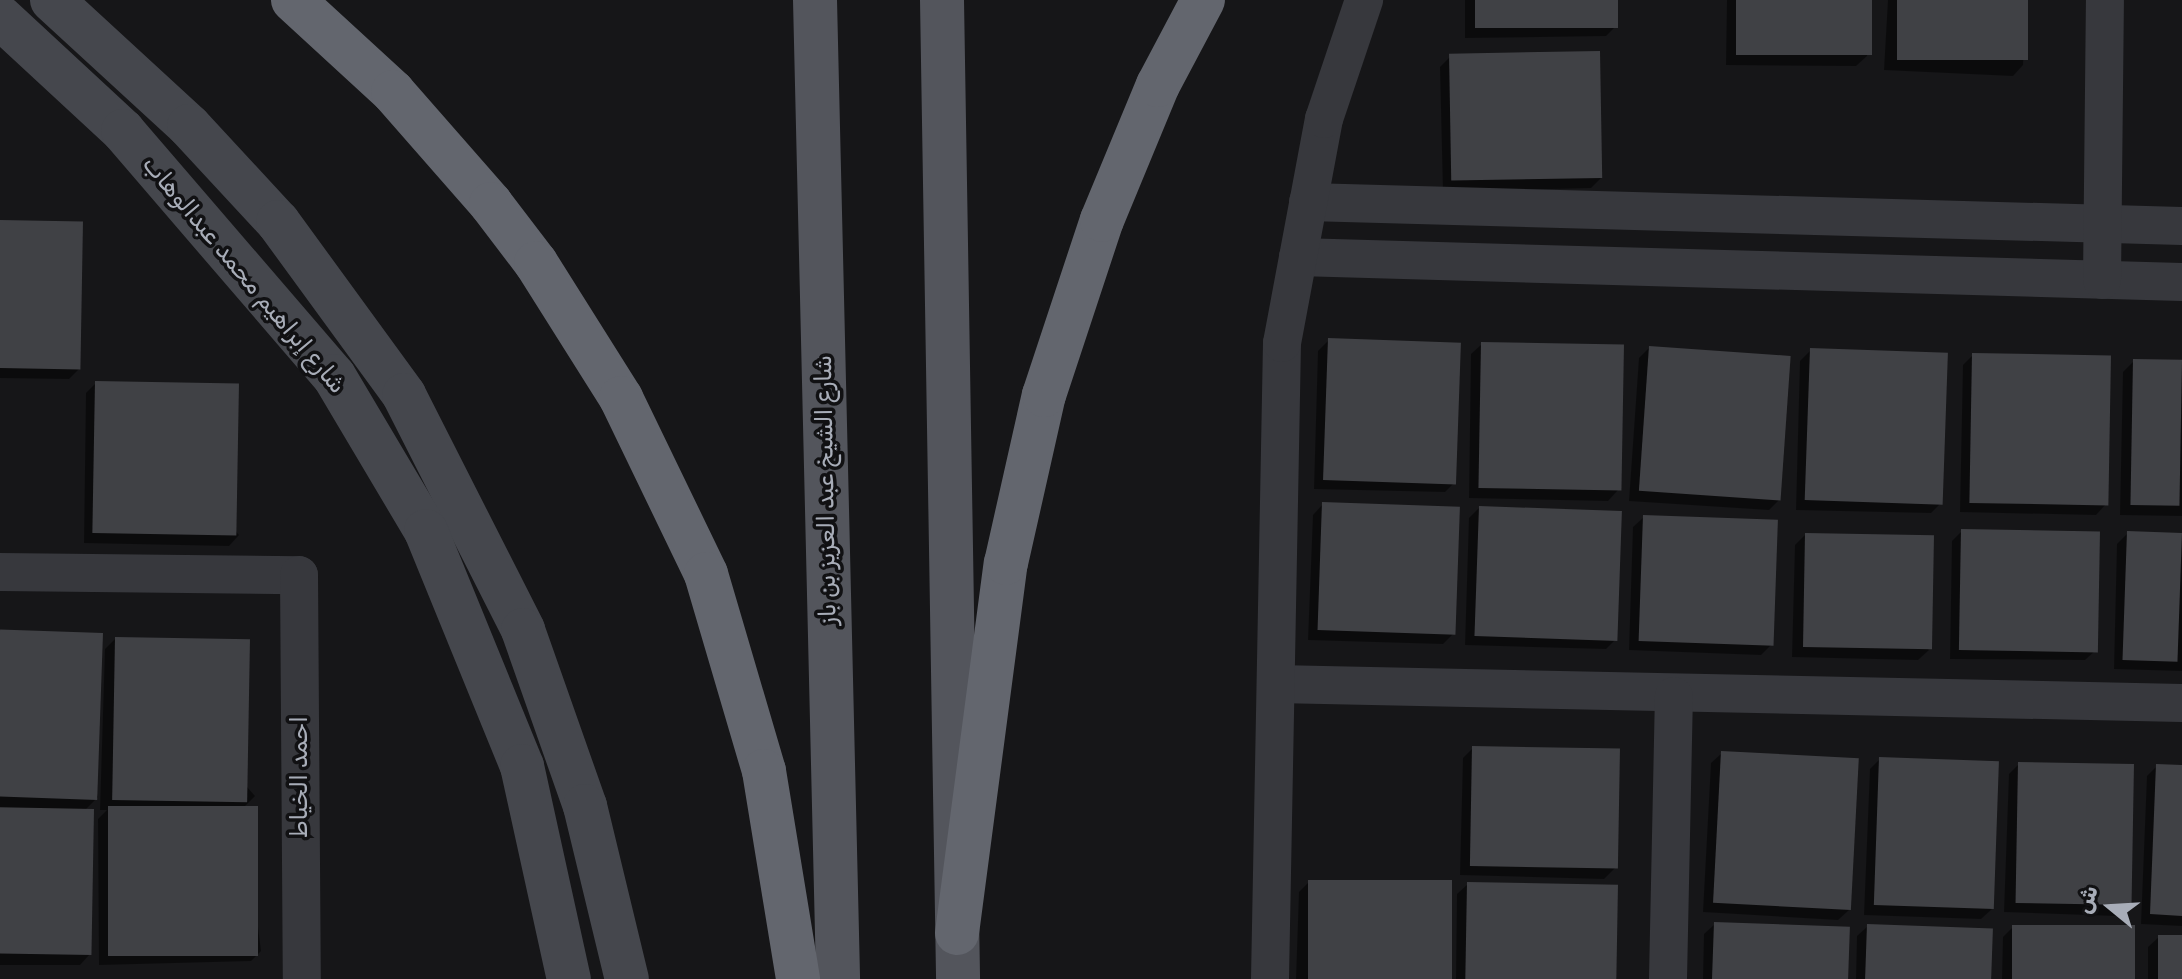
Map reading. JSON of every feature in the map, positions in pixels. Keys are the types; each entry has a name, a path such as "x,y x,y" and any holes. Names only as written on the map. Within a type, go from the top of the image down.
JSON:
{"highway":[{"path":"293,0 393,92 491,204 580,330 629,413 706,574 764,771 798,979"},
{"path":"957,933 1006,563 1044,395 1107,207 1158,85 1203,0"}],"main road":[{"name":"شارع الشيخ عبد العزيز بن باز","path":"815,0 838,979"},
{"path":"942,0 958,979"}],"street":[{"path":"52,0 189,126 278,222 404,395 523,630 585,806 627,979"},
{"path":"1270,979 1282,343 1308,202 1337,74 1364,0"},
{"path":"2102,280 2105,0"},
{"name":"شارع إبراهيم محمد عبدالوهاب","path":"0,17 123,131 334,376 419,518 522,766 569,979"},
{"path":"1308,202 2182,226"},
{"path":"1298,257 2182,282"},
{"name":"احمد الخياط","path":"0,572 299,575 302,979"},
{"path":"1276,684 1674,696 2182,703"},
{"path":"1668,979 1674,696"}],"building":[{"path":"1475,0 1618,0 1618,28 1475,28"},
{"path":"1736,0 1872,0 1872,55 1736,55"},
{"path":"1897,0 2028,0 2028,60 1897,60"},
{"path":"1600,51 1602,178 1451,181 1449,54"},
{"path":"0,220 83,221 80,369 0,368"},
{"path":"1328,338 1461,343 1456,485 1323,480"},
{"path":"1481,342 1624,344 1621,490 1478,488"},
{"path":"1649,346 1791,356 1781,501 1639,491"},
{"path":"1810,348 1948,353 1943,505 1805,500"},
{"path":"1972,353 2111,355 2108,505 1969,503"},
{"path":"2133,359 2182,360 2179,506 2130,505"},
{"path":"95,381 239,384 236,535 92,533"},
{"path":"1322,502 1460,507 1455,635 1318,630"},
{"path":"1479,506 1622,511 1617,641 1474,636"},
{"path":"1643,515 1778,520 1774,646 1639,641"},
{"path":"1961,529 2100,531 2098,652 1959,650"},
{"path":"2127,531 2182,533 2177,662 2122,660"},
{"path":"1805,533 1934,535 1932,649 1803,647"},
{"path":"0,629 103,633 97,800 0,797"},
{"path":"115,637 250,639 247,802 112,800"},
{"path":"1472,746 1620,749 1618,869 1470,866"},
{"path":"1721,751 1859,758 1851,910 1713,903"},
{"path":"1879,757 1999,761 1994,909 1874,905"},
{"path":"2018,762 2134,764 2132,905 2016,903"},
{"path":"2156,764 2182,765 2182,916 2150,914"},
{"path":"108,806 258,806 258,956 108,956"},
{"path":"0,807 94,809 91,955 0,953"},
{"path":"1308,880 1452,880 1452,979 1308,979"},
{"path":"1467,882 1618,885 1616,979 1465,979"},
{"path":"1714,922 1850,927 1848,979 1712,979"},
{"path":"1867,924 1993,928 1991,979 1865,979"},
{"path":"2012,925 2135,925 2135,979 2012,979"},
{"path":"2158,935 2182,935 2182,979 2158,979"}]}
